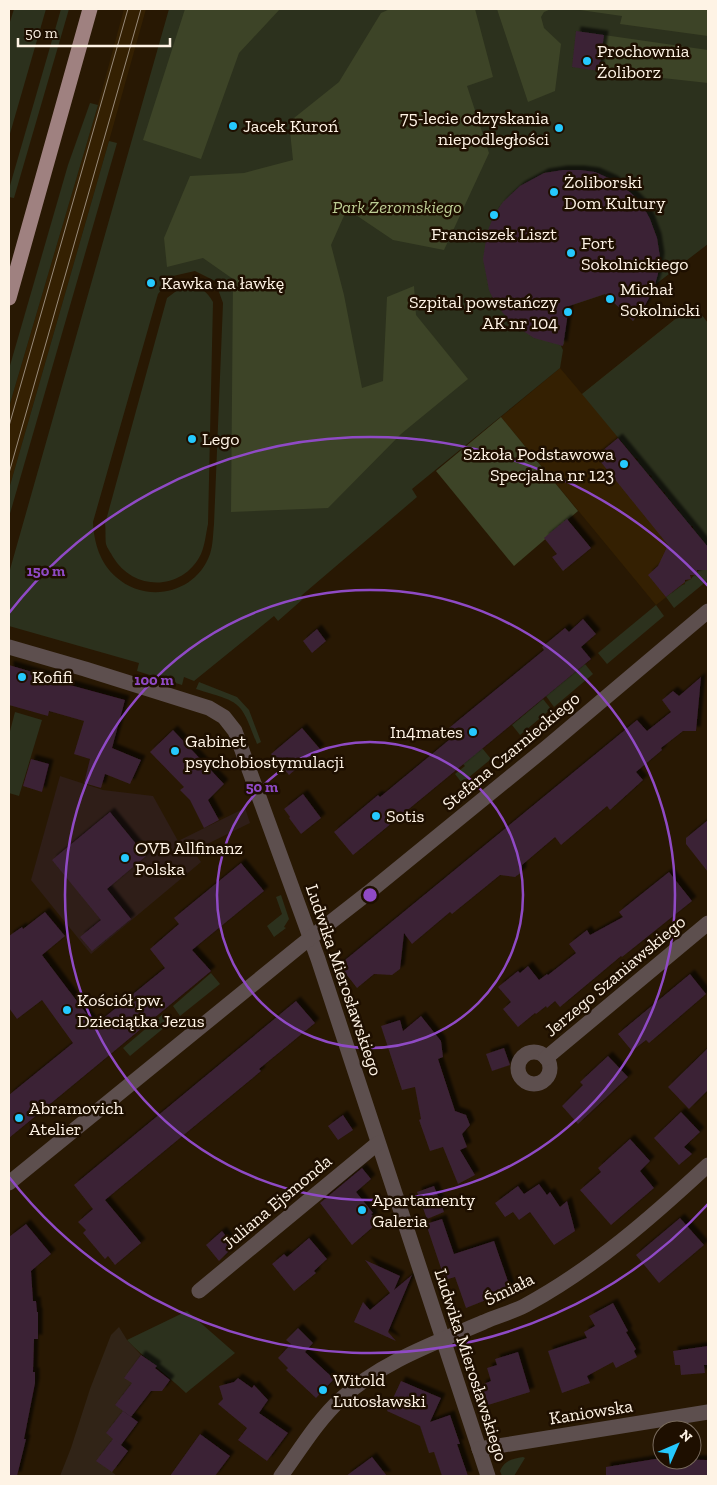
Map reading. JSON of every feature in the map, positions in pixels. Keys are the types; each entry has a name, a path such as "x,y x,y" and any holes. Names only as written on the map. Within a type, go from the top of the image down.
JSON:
{"main road":[{"path":"9,298 90,9"}],"street":[{"name":"Stefana Czarnieckiego","path":"9,1183 518,770 708,610"},
{"name":"Ludwika Mierosławskiego","path":"9,647 85,668 209,708 231,723 236,730 311,939 488,1476"},
{"name":"Jerzego Szaniawskiego","path":"546,1058 708,922"},
{"name":"Juliana Ejsmonda","path":"199,1291 378,1143"},
{"name":"Śmiała","path":"281,1476 319,1423 341,1399 376,1374 406,1357 444,1339 525,1306 608,1252 654,1215 708,1165"},
{"name":"Kaniowska","path":"479,1449 708,1412"}],"shaded area":[{"path":"124,9 146,9 9,489 9,407 98,105"},
{"name":"Szkoła Podstawowa Specjalna nr 123","path":"689,308 697,309 708,323 708,563 703,567 703,570 691,577 685,584 656,605 501,417 560,368 582,394"},
{"path":"60,776 103,790 153,796 178,841 245,808 250,823 193,851 201,862 91,954 31,880"},
{"path":"119,1327 127,1340 141,1355 157,1366 141,1388 131,1417 138,1422 121,1445 128,1451 112,1472 117,1476 60,1476 111,1335"}],"green space":[{"path":"14,9 46,9 9,137 9,25"},
{"path":"61,9 69,9 14,198 9,197 9,189"},
{"name":"Park Żeromskiego","path":"169,9 708,9 708,244 656,284 644,307 633,321 605,294 569,306 564,344 561,346 563,350 560,368 412,489 417,497 301,596 303,599 278,621 274,616 194,681 184,677 182,685 137,671 139,663 9,626 9,573","holes":["195,271 215,281 223,303 214,524 211,551 203,568 194,578 182,586 169,591 141,590 128,585 110,571 96,545 93,522 158,294 173,276"]},
{"path":"185,9 280,9 239,53 201,159 143,140"},
{"path":"390,9 475,9 493,77 467,86 489,153 444,250 393,240 347,209 331,245 344,295 362,388 383,381 387,297 414,286 416,315 468,379 401,434 328,508 231,512 233,279 203,258 167,267 164,238 190,176 244,173 293,160 289,122 339,82 381,13"},
{"path":"497,9 551,9 544,12 541,17 544,28 561,44 555,91 528,102"},
{"path":"573,9 708,9 708,36 620,24 622,16"},
{"path":"604,35 708,50 708,83 599,71"},
{"path":"90,103 98,105 9,407 9,369 68,165"},
{"path":"109,141 117,143 9,517 9,489"},
{"path":"188,285 203,290 213,302 208,524 201,554 193,566 183,575 158,583 145,581 133,576 122,568 106,544 105,524 167,298"},
{"path":"689,308 697,309 708,323 708,547 693,529 693,526 690,526 665,495 665,492 651,478 652,476 637,462 638,459 635,458 582,394"},
{"path":"501,417 578,511 514,566 436,471"},
{"path":"708,563 708,580 674,608 666,597 685,584 694,575 697,575 697,572"},
{"path":"656,605 664,616 607,664 598,653"},
{"path":"585,664 593,674 554,707 546,696"},
{"path":"199,682 237,697 249,710 261,742 257,744 247,718 237,705 222,697 196,689"},
{"path":"543,699 551,709 520,735 512,725"},
{"path":"15,712 42,720 19,796 9,793 9,735"},
{"path":"482,748 491,759 462,783 455,774 465,766 463,764"},
{"path":"281,895 289,919 284,927 286,928 274,937 267,926 282,914 276,897"},
{"path":"211,973 220,984 180,1016 173,1006"},
{"path":"163,1014 171,1022 130,1056 123,1048"},
{"path":"187,1311 235,1353 186,1393 127,1340"},
{"path":"525,1458 514,1476 502,1476 500,1471 507,1462"}],"building":[{"path":"576,31 604,35 599,71 572,67"},
{"name":"Fort Sokolnickiego","path":"563,170 595,172 613,180 631,193 642,204 650,219 657,238 660,257 653,291 633,321 605,294 569,306 563,346 534,338 514,325 494,301 489,290 483,259 487,233 494,215 503,202 520,186 544,173"},
{"path":"618,438 708,547 708,570 697,570 697,575 690,575 691,579 685,580 666,597 648,575 658,566 668,545 596,456"},
{"path":"567,519 591,548 563,571 552,557 557,554 544,538"},
{"path":"583,619 596,634 581,647 591,659 353,855 334,832 455,735 449,728 544,650 542,647 565,628 569,632"},
{"path":"317,629 326,641 312,653 303,641"},
{"path":"9,665 59,680 59,682 125,700 112,748 141,760 130,784 105,774 101,788 84,783 90,759 74,754 84,721 49,711 48,716 9,705"},
{"path":"701,677 696,731 683,731 661,748 662,750 636,772 643,780 610,810 607,806 561,845 555,837 522,865 522,872 515,877 500,875 452,914 450,912 412,944 404,933 400,969 392,975 374,974 357,988 339,965 637,720 647,731 671,712 662,700 673,691 679,696"},
{"path":"302,728 320,749 289,775 271,754"},
{"path":"173,730 224,784 208,800 219,820 204,828 190,800 180,790 184,787 150,752"},
{"path":"31,759 49,764 42,792 23,786"},
{"path":"303,794 321,818 301,834 284,809"},
{"path":"110,812 146,856 107,889 131,919 92,951 80,937 101,920 52,860"},
{"path":"708,820 708,872 686,844 686,838"},
{"path":"241,863 264,891 192,950 211,971 9,1138 9,1095 73,1043 42,1000 17,1019 9,1008 9,936 22,927 23,929 45,912 65,936 42,955 95,1025 165,968 150,949 179,924 174,918"},
{"path":"669,872 692,901 621,956 560,1007 555,1001 547,1008 546,1006 535,1013 518,1027 503,1009 511,1002 498,987 518,971 520,973 528,966 539,980 548,975 576,953 569,944 587,930 590,935 623,917 619,912"},
{"path":"690,974 706,994 649,1043 646,1040 632,1051 618,1034"},
{"path":"296,1001 315,1023 259,1069 261,1071 105,1200 141,1243 115,1265 108,1256 105,1259 83,1233 86,1230 78,1222 93,1209 74,1185"},
{"path":"421,1016 441,1041 443,1057 438,1059 455,1111 466,1115 470,1125 462,1134 467,1147 460,1150 475,1175 458,1184 443,1147 430,1151 419,1120 421,1119 415,1087 402,1090 381,1026 400,1020 403,1031"},
{"path":"504,1048 510,1065 492,1071 486,1054"},
{"path":"708,1048 708,1090 689,1109 668,1087"},
{"path":"608,1056 628,1077 578,1124 562,1106 583,1085 580,1082"},
{"path":"681,1112 700,1132 684,1147 692,1154 679,1165 654,1138"},
{"path":"343,1115 353,1130 338,1140 328,1126"},
{"path":"630,1139 650,1161 640,1171 654,1188 611,1225 580,1190 601,1172 598,1168"},
{"name":"Apartamenty Galeria","path":"362,1168 371,1179 356,1192 373,1213 371,1214 374,1217 370,1221 374,1226 352,1245 320,1203"},
{"path":"539,1184 547,1195 550,1192 560,1207 567,1201 575,1231 554,1245 530,1212 519,1220 513,1212 505,1217 495,1203 518,1186 524,1194"},
{"path":"434,1186 444,1212 427,1219 417,1192"},
{"path":"680,1218 704,1245 659,1283 636,1255"},
{"path":"442,1219 454,1254 494,1241 511,1290 466,1308 455,1277 445,1280 426,1224"},
{"path":"26,1224 51,1254 31,1271 33,1301 36,1301 38,1312 38,1339 34,1339 33,1372 35,1372 35,1383 24,1439 26,1439 17,1476 9,1476 9,1237"},
{"path":"222,1231 234,1246 219,1261 206,1245"},
{"path":"309,1238 327,1259 314,1271 316,1273 294,1291 272,1264 284,1254 287,1257"},
{"path":"365,1260 400,1276 394,1290 412,1275 388,1332 396,1341 354,1322 363,1302 370,1310 390,1293"},
{"path":"613,1303 636,1349 634,1351 637,1357 616,1368 613,1362 587,1376 590,1383 562,1393 548,1351 587,1338 584,1332 595,1326 589,1316"},
{"path":"298,1328 313,1343 305,1352 334,1379 316,1398 286,1370 288,1368 278,1358 291,1344 286,1340"},
{"path":"708,1346 708,1365 704,1365 705,1373 681,1375 680,1365 675,1365 673,1351"},
{"path":"518,1352 530,1392 488,1405 481,1385 491,1381 487,1368 497,1365 495,1359"},
{"path":"141,1355 157,1366 155,1368 170,1380 162,1391 151,1391 131,1417 115,1405 132,1383 124,1378"},
{"path":"238,1378 252,1388 254,1385 268,1400 259,1413 288,1433 267,1461 238,1440 247,1428 218,1404 223,1399 219,1386 234,1382"},
{"path":"401,1381 441,1398 430,1422 450,1415 468,1476 442,1476 434,1452 429,1453 420,1426 387,1411"},
{"path":"123,1411 138,1422 121,1445 115,1440 128,1451 112,1472 96,1461 113,1439 106,1433"},
{"path":"200,1434 230,1456 215,1476 170,1476"},
{"path":"372,1457 387,1476 346,1476"},
{"path":"652,1459 652,1470 702,1470 702,1460 708,1460 708,1476 606,1476 606,1467"}],"tram line":[{"path":"9,426 128,9"},
{"path":"9,473 141,9"}],"place":[{"name":"Prochownia Żoliborz","path":"587,61"},
{"name":"Jacek Kuroń","path":"233,126"},
{"name":"75-lecie odzyskania niepodległości","path":"559,128"},
{"name":"Żoliborski Dom Kultury","path":"554,192"},
{"name":"Franciszek Liszt","path":"494,215"},
{"name":"Fort Sokolnickiego","path":"571,253"},
{"name":"Kawka na ławkę","path":"151,283"},
{"name":"Michał Sokolnicki","path":"610,299"},
{"name":"Szpital powstańczy AK nr 104","path":"568,312"},
{"name":"Lego","path":"192,439"},
{"name":"Szkoła Podstawowa Specjalna nr 123","path":"624,464"},
{"name":"Kofifi","path":"22,677"},
{"name":"In4mates","path":"473,732"},
{"name":"Gabinet psychobiostymulacji","path":"175,751"},
{"name":"Sotis","path":"376,816"},
{"name":"OVB Allfinanz Polska","path":"125,858"},
{"name":"Kościół pw. Dzieciątka Jezus","path":"67,1010"},
{"name":"Abramovich Atelier","path":"19,1118"},
{"name":"Apartamenty Galeria","path":"362,1210"},
{"name":"Witold Lutosławski","path":"323,1390"}]}
